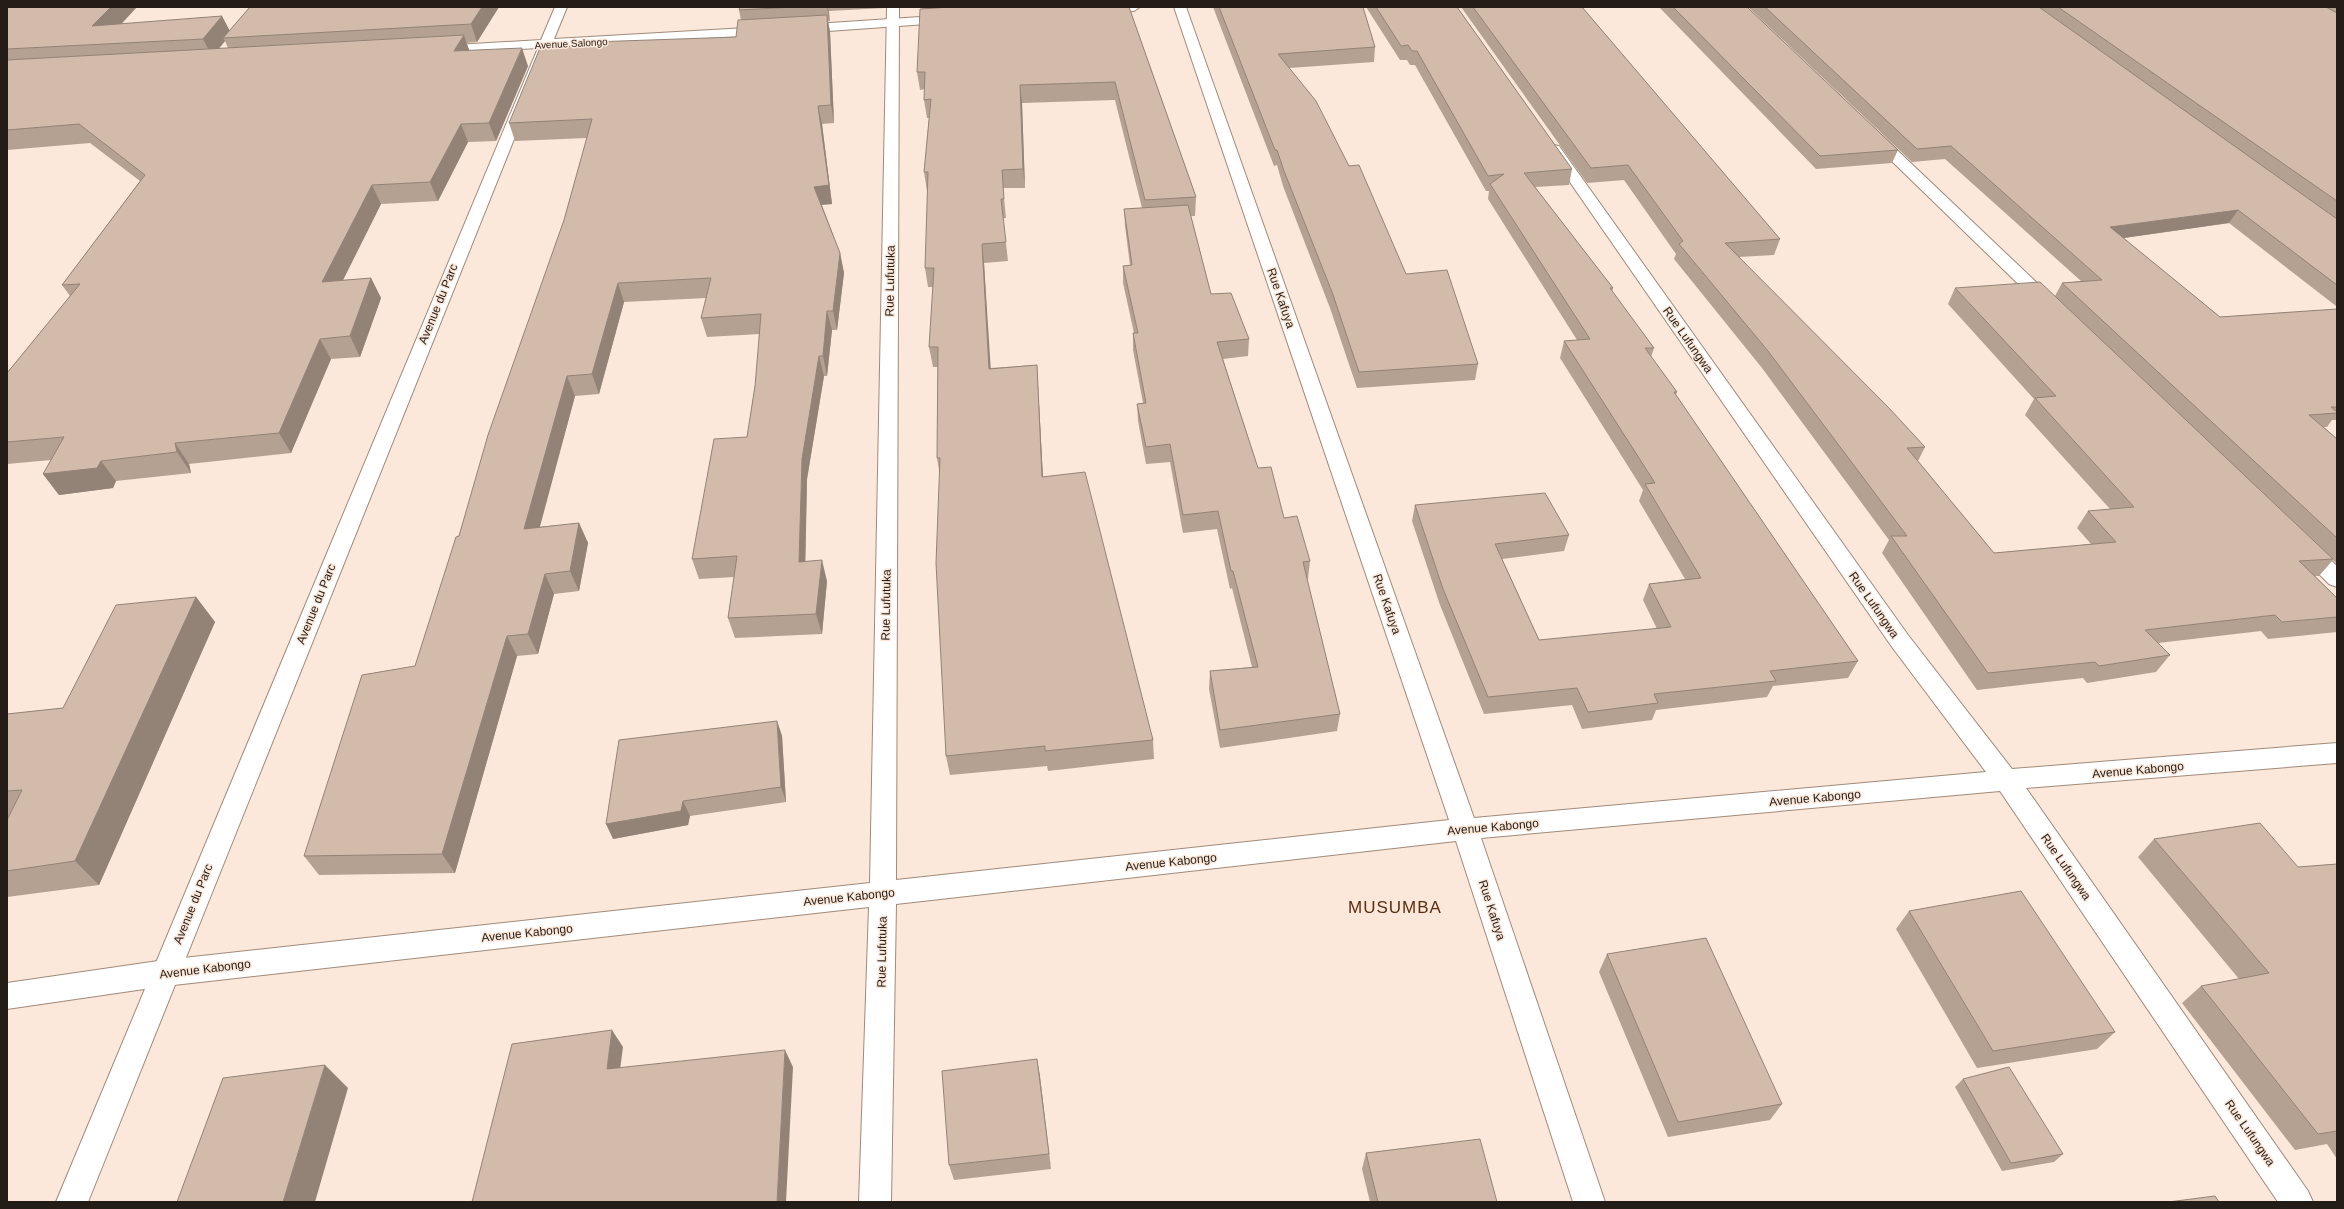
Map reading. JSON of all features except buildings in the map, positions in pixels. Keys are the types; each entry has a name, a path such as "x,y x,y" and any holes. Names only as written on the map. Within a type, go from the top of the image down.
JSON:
{"street":[{"name":"Avenue du Parc","path":"72,1202 544,44 561,7"},
{"path":"1088,10 1134,7"},
{"name":"Rue Kafuya","path":"1180,7 1465,829 1589,1202"},
{"name":"Avenue Salongo","path":"427,50 785,30 893,15 963,18"},
{"name":"Rue Lufutuka","path":"875,1202 883,893 893,15"},
{"path":"1859,122 2061,315"},
{"name":"Rue Lufungwa","path":"1541,131 1900,641 2006,780 2297,1202"},
{"path":"2291,535 2337,579"},
{"name":"Avenue Kabongo","path":"7,996 165,973 1465,829 2006,780 2337,753"}],"district":[{"name":"MUSUMBA","path":"1395,907"}]}
